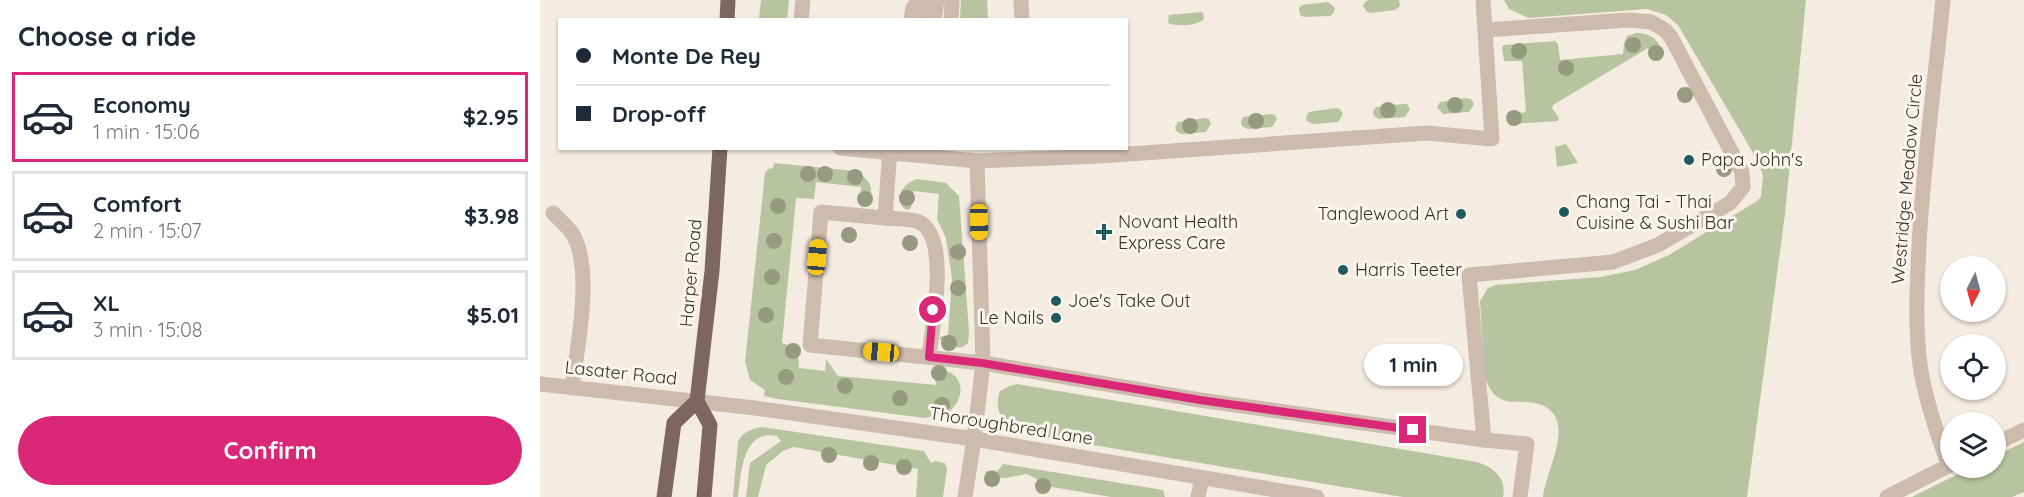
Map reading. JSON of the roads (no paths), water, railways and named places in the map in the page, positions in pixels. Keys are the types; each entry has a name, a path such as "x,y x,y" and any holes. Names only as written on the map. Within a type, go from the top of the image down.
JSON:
{"main road":[{"path":"727,18 728,0"},
{"name":"Harper Road","path":"704,497 710,425 698,401 712,271 720,150"},
{"path":"664,497 674,423 698,401"}],"street":[{"path":"801,18 802,0"},
{"path":"911,18 913,8 920,0"},
{"path":"922,18 928,0"},
{"path":"934,18 937,0"},
{"path":"951,18 952,0"},
{"path":"1021,0 1022,18"},
{"path":"1128,149 1427,133 1492,139 1484,0"},
{"name":"Westridge Meadow Circle","path":"1940,435 1920,366 1917,328 1922,201 1943,0"},
{"path":"1484,440 1469,275 1613,262 1658,245 1730,203 1740,193 1744,180 1684,60 1671,38 1658,25 1644,20 1629,20 1485,30"},
{"path":"885,218 890,150 977,161 1034,154 1109,150"},
{"path":"965,497 982,363 977,161"},
{"path":"929,357 938,264 930,232 919,221 821,212 810,345 982,363 1200,400 1527,444 1520,497"},
{"path":"553,213 573,233 582,263 583,291 573,388"},
{"name":"Lasater Road","path":"540,384 698,401"},
{"name":"Thoroughbred Lane","path":"698,401 974,439 1317,497"},
{"path":"2006,439 2024,430"},
{"path":"1887,497 1940,471"},
{"path":"1198,497 1202,478"}],"place":[{"name":"Papa John's","path":"1689,160"},
{"name":"Chang Tai - Thai Cuisine & Sushi Bar","path":"1564,212"},
{"name":"Tanglewood Art","path":"1461,214"},
{"name":"Novant Health Express Care","path":"1104,232"},
{"name":"Harris Teeter","path":"1343,270"},
{"name":"Joe's Take Out","path":"1056,301"},
{"name":"Le Nails","path":"1056,318"}]}
